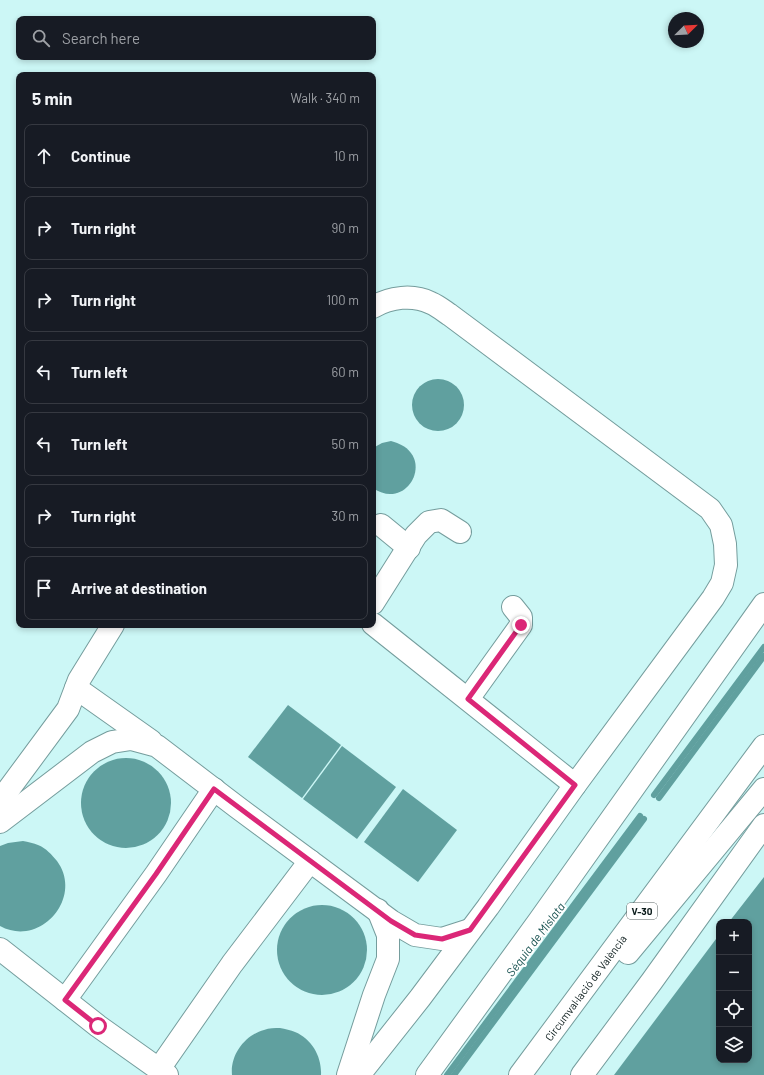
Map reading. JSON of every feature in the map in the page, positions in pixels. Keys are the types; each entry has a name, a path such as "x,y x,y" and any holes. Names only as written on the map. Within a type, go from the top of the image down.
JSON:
{"main road":[{"path":"359,1075 420,998 713,598 722,582 726,565 725,544 721,525 710,509 450,315 431,302 412,297 394,299 376,306"},
{"path":"376,598 416,535 429,522 441,520 460,532"},
{"path":"381,525 409,548"},
{"path":"427,1075 544,914 764,604"},
{"path":"468,699 521,625 520,617 513,607"},
{"path":"376,626 575,785"},
{"path":"0,801 68,709 79,680 111,628"},
{"path":"76,688 157,746 391,921 415,935 442,939 470,930"},
{"path":"0,822 92,752 112,742 131,739 157,746"},
{"name":"Circumval·lació de València","path":"520,1075 764,746"},
{"path":"65,1000 156,874 214,789"},
{"path":"534,1075 613,970 764,789"},
{"path":"582,1075 652,981 764,825"},
{"path":"0,949 98,1026 163,1072 232,964 310,861"},
{"path":"348,1075 374,995 388,959 388,935 378,910"}],"water":[{"path":"438,379 452,383 460,391 464,405 460,419 452,427 438,431 424,427 416,419 412,405 416,391 424,383"},
{"path":"391,441 405,447 413,457 416,468 413,478 407,487 397,493 386,494 376,489 376,446"},
{"path":"288,705 341,745 302,798 248,757"},
{"path":"342,746 396,787 357,839 303,799"},
{"path":"126,758 143,762 158,771 167,786 171,803 167,820 158,835 143,844 126,848 109,844 94,835 85,820 81,803 85,786 94,771 109,762"},
{"path":"403,789 457,830 418,882 364,842"},
{"path":"23,841 41,846 57,861 64,875 65,890 61,904 54,916 43,925 30,930 15,931 0,926 0,846 8,843"},
{"path":"764,877 764,1075 614,1075 716,939 716,1063 752,1063 752,919 731,919"},
{"path":"322,905 339,909 354,918 363,933 367,950 363,967 354,982 339,991 322,995 305,991 290,982 281,967 277,950 281,933 290,918 305,909"},
{"path":"280,1028 290,1030 301,1035 311,1044 318,1055 321,1075 232,1075 233,1060 236,1053 245,1041 257,1033 268,1029"}],"waterway":[{"name":"Séquia de Mislata","path":"654,795 764,647"},
{"path":"659,798 764,656"},
{"name":"Séquia de Mislata","path":"447,1075 640,816"},
{"path":"454,1075 644,819"}],"route":[{"path":"98,1026 65,1000 156,874 214,789 391,921 415,935 442,939 470,930 575,785 468,699 521,625"}]}
